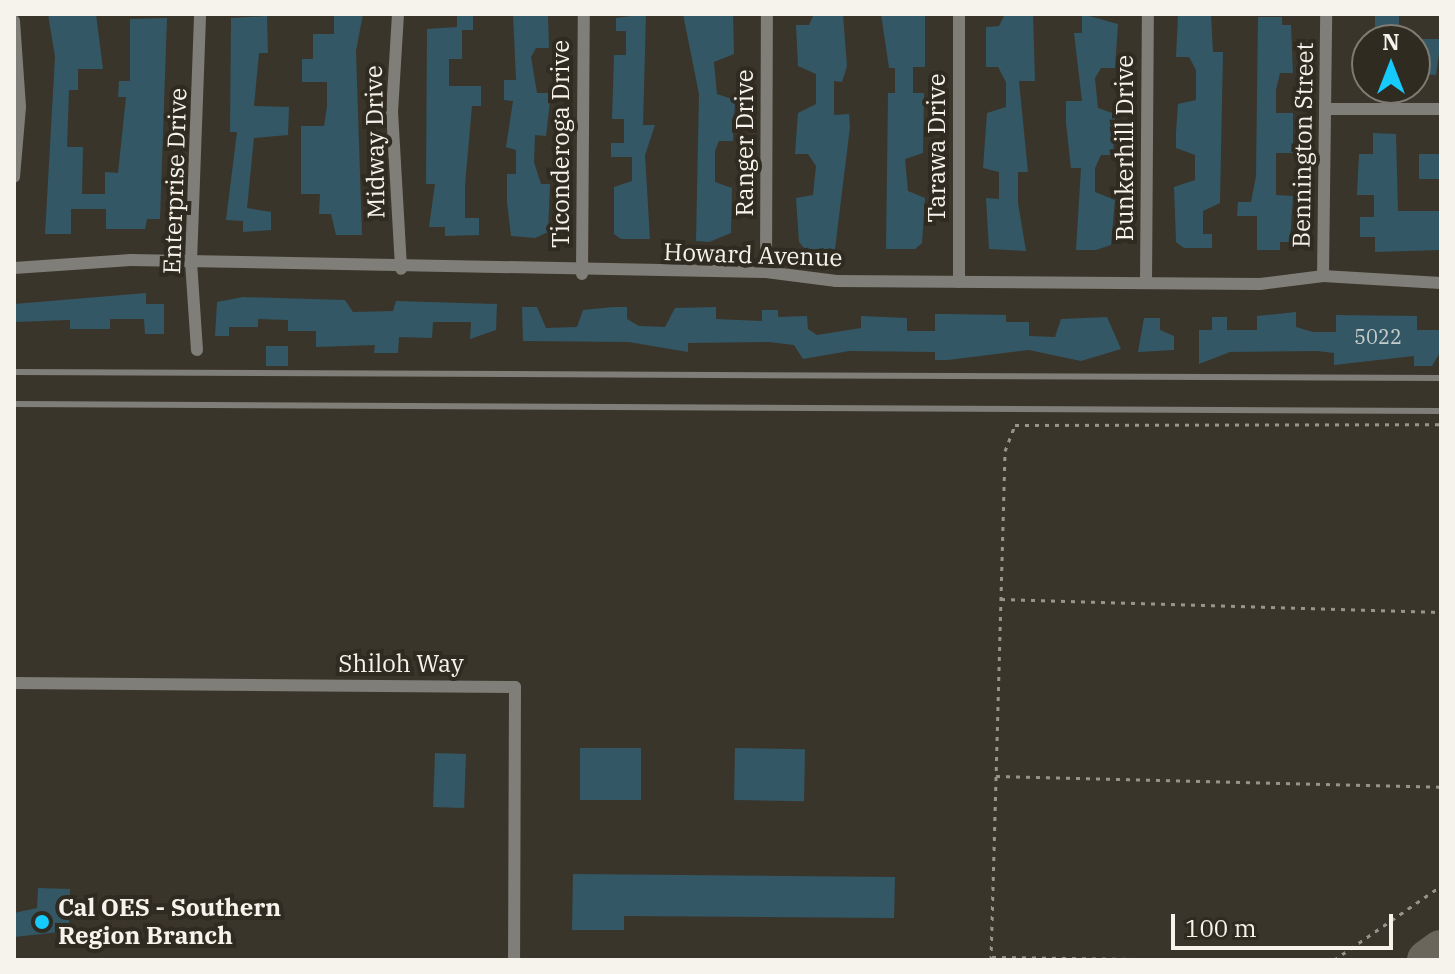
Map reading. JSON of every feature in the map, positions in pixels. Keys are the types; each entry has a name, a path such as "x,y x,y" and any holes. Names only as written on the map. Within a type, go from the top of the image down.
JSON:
{"street":[{"name":"Enterprise Drive","path":"197,350 191,262 200,14"},
{"name":"Midway Drive","path":"398,14 392,111 401,269"},
{"name":"Ticonderoga Drive","path":"582,274 584,14"},
{"name":"Ranger Drive","path":"766,272 767,14"},
{"name":"Tarawa Drive","path":"959,14 959,282"},
{"name":"Bunkerhill Drive","path":"1146,283 1148,14"},
{"name":"Bennington Street","path":"1323,276 1326,14"},
{"path":"14,21 20,107 14,177"},
{"path":"1326,109 1441,109"},
{"name":"Howard Avenue","path":"14,268 191,262 582,274 766,272 959,282 1260,284 1323,276 1441,283"},
{"name":"Shiloh Way","path":"14,683 515,687 514,960"}],"lane":[{"path":"14,372 1441,378"},
{"path":"14,404 1441,411"}],"path":[{"path":"1220,960 992,958 1005,451 1015,425 1025,421 1441,424"},
{"path":"1001,599 1441,612"},
{"path":"996,776 1441,787"},
{"path":"1334,960 1441,886"}],"building":[{"path":"48,14 96,14 103,69 78,69 78,90 69,90 67,147 83,147 82,194 105,194 105,172 118,173 126,97 118,97 119,81 130,81 130,19 167,18 160,219 147,219 145,229 106,229 106,209 71,209 71,234 45,234 55,57"},
{"path":"334,14 363,14 356,51 362,235 336,235 331,214 319,214 320,194 301,194 301,126 324,126 327,106 327,82 302,82 302,59 313,59 313,34 334,34"},
{"path":"457,14 473,14 473,30 462,30 462,59 449,59 449,86 481,86 481,106 472,106 465,185 465,218 479,218 479,235 445,236 445,227 429,227 435,184 426,184 427,29 457,27"},
{"path":"513,14 548,14 549,48 536,48 531,57 537,93 551,93 546,136 535,135 534,162 541,184 550,184 548,232 535,238 511,236 507,202 507,174 516,174 516,150 506,147 513,101 504,100 504,80 516,80"},
{"path":"646,14 643,125 655,125 645,155 650,239 621,239 614,234 614,187 632,181 632,157 611,157 611,143 624,143 624,119 612,119 614,55 626,55 626,31 616,31 616,18"},
{"path":"683,14 733,14 734,54 714,62 717,94 735,100 733,141 719,141 715,151 715,182 732,188 731,233 709,242 696,241 699,94"},
{"path":"814,14 843,14 847,66 842,82 834,81 834,115 849,114 850,127 835,249 805,249 799,242 796,198 813,195 816,166 808,154 795,154 798,113 816,104 816,74 798,66 796,25 809,25"},
{"path":"881,14 925,14 925,67 913,67 913,93 924,93 923,153 905,159 908,191 925,198 922,243 915,249 886,249 888,93 895,93 895,68 889,68"},
{"path":"1005,14 1033,14 1035,81 1019,81 1028,172 1018,172 1018,203 1026,251 989,249 986,198 999,199 999,172 983,168 987,113 1006,107 1006,82 998,67 986,67 986,27 999,26"},
{"path":"1082,14 1118,24 1115,68 1101,68 1095,78 1098,108 1115,114 1113,155 1101,155 1095,168 1095,192 1115,200 1111,245 1096,250 1076,250 1081,168 1071,168 1066,123 1066,101 1082,101 1074,33 1082,33"},
{"path":"1211,14 1213,52 1223,52 1220,203 1203,211 1203,234 1212,234 1212,248 1184,248 1176,242 1174,187 1195,180 1195,155 1176,148 1176,132 1178,104 1196,100 1196,70 1189,57 1176,57 1178,15"},
{"path":"1375,14 1399,14 1399,24 1375,24"},
{"path":"267,16 268,53 259,53 254,106 289,107 288,135 254,138 247,208 271,212 271,230 243,232 243,221 226,220 237,132 230,132 231,18"},
{"path":"1258,17 1282,17 1282,25 1291,25 1293,73 1280,73 1276,90 1276,113 1293,113 1293,153 1276,153 1276,195 1293,196 1290,242 1280,242 1280,250 1257,250 1257,216 1237,216 1238,202 1251,202 1256,176"},
{"path":"1431,39 1441,39 1436,75 1431,75"},
{"path":"1373,133 1396,134 1398,211 1441,211 1441,250 1375,252 1375,237 1360,237 1360,217 1374,217 1374,195 1357,195 1359,154 1373,154"},
{"path":"1419,154 1441,154 1441,179 1419,179"},
{"path":"146,293 146,304 164,304 164,334 145,334 144,319 110,319 110,329 70,329 70,320 14,322 14,304"},
{"path":"243,297 345,300 353,312 393,311 396,301 497,304 496,330 470,339 471,322 433,322 432,338 399,337 398,353 374,353 375,345 316,347 316,331 288,331 288,320 258,319 258,327 229,327 229,336 215,336 217,302"},
{"path":"522,307 537,307 546,328 577,327 583,310 613,307 627,307 627,319 639,326 665,327 675,308 716,307 716,319 762,321 762,310 778,310 778,317 807,316 808,329 817,335 861,328 861,316 907,318 907,331 935,331 935,314 947,314 1006,315 1006,322 1029,322 1029,336 1055,337 1061,319 1107,317 1121,349 1081,361 1029,350 948,360 935,360 935,352 849,351 803,359 794,345 769,342 688,343 688,352 629,342 523,341"},
{"path":"1296,312 1296,327 1313,332 1336,332 1336,315 1417,316 1417,330 1441,330 1441,351 1432,366 1414,366 1414,356 1334,365 1334,353 1317,351 1230,352 1199,364 1199,330 1212,330 1212,317 1227,317 1227,330 1257,330 1257,316"},
{"path":"1144,318 1160,318 1160,330 1174,336 1174,350 1138,352"},
{"path":"266,346 288,346 288,366 266,366"},
{"path":"580,748 641,748 641,800 580,800"},
{"path":"735,748 805,749 804,801 734,800"},
{"path":"435,753 466,754 464,808 433,807"},
{"path":"573,874 895,877 894,918 624,916 624,930 572,930"},
{"name":"Cal OES - Southern Region Branch","path":"38,888 70,889 69,931 14,937 14,913 37,908"}],"taxiway":[{"path":"1427,960 1441,950"}],"place":[{"name":"Cal OES - Southern Region Branch","path":"42,922"}]}
